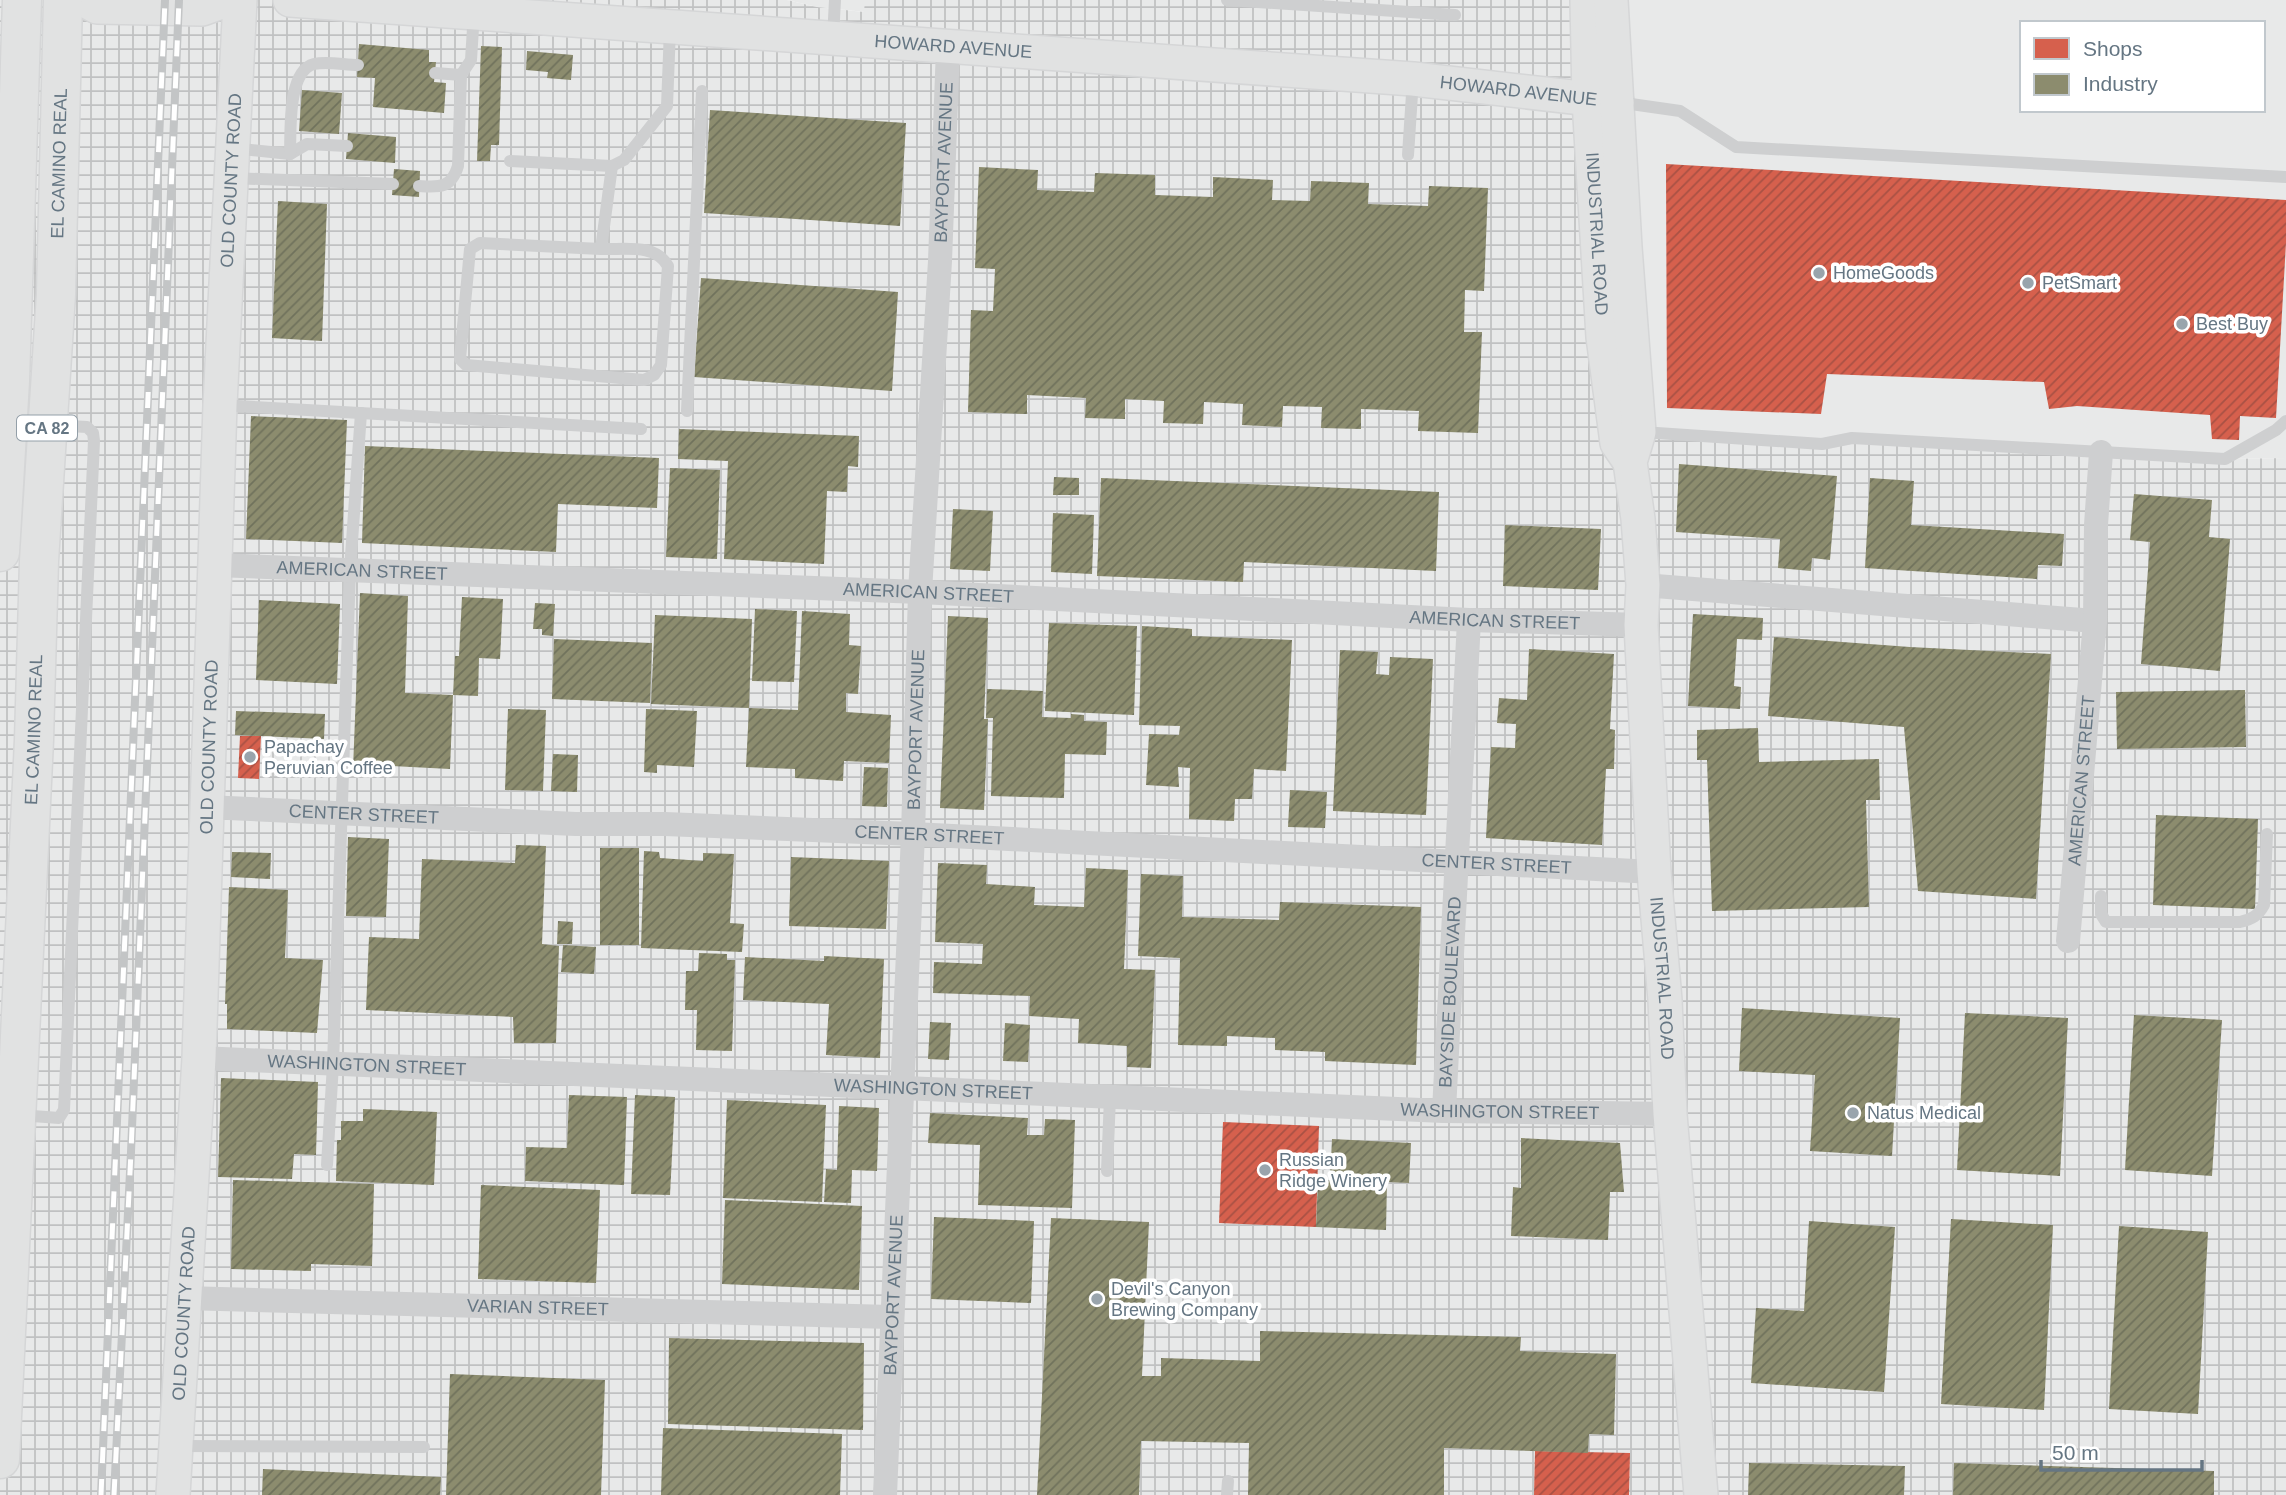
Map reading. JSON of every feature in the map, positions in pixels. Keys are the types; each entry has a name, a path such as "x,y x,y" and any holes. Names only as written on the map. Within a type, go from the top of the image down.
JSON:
{"main road":[{"name":"CA 82","path":"0,552 10,381 22,0"},
{"name":"EL CAMINO REAL","path":"0,1459 15,1115 9,1044 34,740 39,561 56,294 63,0"}],"street":[{"path":"84,0 97,7 202,9 227,0"},
{"name":"OLD COUNTY ROAD","path":"173,1495 199,1058 220,405 240,0"},
{"name":"HOWARD AVENUE","path":"290,0 1413,79 1603,101"},
{"name":"INDUSTRIAL ROAD","path":"1587,0 1603,101"},
{"name":"INDUSTRIAL ROAD","path":"1611,0 1603,101 1603,337 1617,443 1635,447 1654,872 1665,1000 1670,1115 1701,1495"},
{"name":"BAYPORT AVENUE","path":"885,1495 913,834 920,592 940,261 948,48"},
{"name":"AMERICAN STREET","path":"2068,941 2095,621 2096,525 2101,452"},
{"path":"0,557 39,561"},
{"name":"AMERICAN STREET","path":"215,565 920,592 1469,620 1641,625"},
{"path":"1643,585 2095,621"},
{"name":"BAYSIDE BOULEVARD","path":"1444,1111 1469,620"},
{"name":"CENTER STREET","path":"206,807 576,824 665,824 913,834 1654,872"},
{"name":"WASHINGTON STREET","path":"199,1058 1444,1111 1670,1115"},
{"name":"VARIAN STREET","path":"184,1298 891,1317"}],"lane":[{"path":"833,38 835,0"},
{"path":"1227,0 1455,15"},
{"path":"419,186 440,187 455,177 458,166 461,75 471,60 474,12"},
{"path":"510,161 612,166 624,160 667,106 670,25"},
{"path":"290,154 293,93 299,76 313,64 358,65"},
{"path":"435,73 461,75"},
{"path":"1408,155 1413,79"},
{"path":"687,411 702,91"},
{"path":"1603,101 1679,111 1736,148 2286,177"},
{"path":"231,174 290,154 307,144 347,146"},
{"path":"601,249 612,166"},
{"path":"231,174 393,184"},
{"path":"480,243 601,249 654,251 668,266 661,365 654,375 644,380 630,379 466,365 460,359 470,249 480,243"},
{"path":"220,405 641,429"},
{"path":"327,1165 350,570 361,413"},
{"path":"1635,447 1822,444 1852,438 2225,459 2276,430 2286,421"},
{"path":"15,1115 58,1118 64,1110 94,441 93,433 87,427 47,425"},
{"path":"2101,897 2101,914 2106,922 2240,922 2252,919 2260,913 2264,905 2267,834"},
{"path":"1107,1171 1110,1097"},
{"path":"176,1446 424,1447"},
{"path":"1227,1495 1228,1481"}],"shaded area":[{"path":"0,0 787,0 817,7 864,12 865,0 1611,0 1640,432 1822,444 1852,438 2225,459 2286,458 2286,1495 0,1495"},
{"path":"787,0 865,0 865,12 817,7"},
{"path":"1611,0 2286,0 2286,458 2225,459 1822,444 1639,432"}],"building: Shops":[{"path":"1666,164 2286,200 2276,418 2240,416 2239,440 2212,439 2210,415 2077,406 2049,409 2044,382 1827,374 1821,414 1667,408"},
{"name":"Papachay Peruvian Coffee","path":"240,736 261,736 259,779 238,778"},
{"path":"1223,1122 1319,1126 1316,1227 1219,1223"},
{"path":"1535,1451 1630,1453 1629,1495 1534,1495"}],"building: Industry":[{"path":"359,44 429,50 429,62 436,62 434,82 446,83 444,113 373,107 375,78 357,77"},
{"path":"481,46 502,47 499,145 491,145 490,161 477,161"},
{"path":"527,51 573,55 571,80 547,78 548,72 526,70"},
{"path":"302,90 342,93 339,134 299,131"},
{"path":"710,110 906,123 900,226 704,213"},
{"path":"348,133 396,137 395,163 346,159"},
{"path":"979,167 1038,170 1037,190 1094,192 1095,173 1155,175 1155,195 1213,197 1213,177 1273,180 1272,200 1310,201 1311,181 1369,183 1368,204 1428,206 1429,186 1488,188 1484,291 1465,290 1464,332 1482,332 1478,433 1418,431 1419,411 1361,409 1361,429 1321,428 1322,407 1283,406 1282,427 1242,425 1243,404 1204,402 1203,424 1163,423 1164,401 1125,399 1125,419 1085,418 1086,398 1027,395 1027,414 968,412 971,310 993,311 995,269 975,268"},
{"path":"394,169 420,171 419,197 392,195"},
{"path":"278,201 327,204 322,341 272,338"},
{"path":"701,278 898,292 892,391 694,377"},
{"path":"251,416 347,420 342,543 246,539"},
{"path":"679,429 859,436 858,467 848,466 847,492 827,491 824,564 724,559 728,461 678,459"},
{"path":"365,446 659,458 657,508 558,504 556,552 362,543"},
{"path":"1679,464 1837,476 1830,560 1812,558 1811,571 1778,568 1780,539 1676,532"},
{"path":"670,468 720,470 717,559 666,557"},
{"path":"1054,477 1079,478 1079,495 1053,495"},
{"path":"1101,478 1439,492 1436,571 1244,562 1243,582 1097,576"},
{"path":"1870,478 1914,481 1911,525 2064,534 2062,566 2038,565 2037,579 1865,568"},
{"path":"2134,494 2212,500 2209,537 2230,539 2220,671 2141,664 2150,542 2130,540"},
{"path":"953,509 993,511 990,571 950,569"},
{"path":"1053,513 1094,515 1092,574 1051,572"},
{"path":"1505,525 1601,529 1598,590 1503,586"},
{"path":"360,593 408,596 405,693 453,695 450,769 392,766 391,770 353,769"},
{"path":"462,597 503,599 500,659 479,658 478,696 453,695 455,656 459,656"},
{"path":"259,600 340,604 337,684 256,680"},
{"path":"535,603 555,604 553,636 542,635 542,629 533,629"},
{"path":"755,609 797,611 794,682 752,681"},
{"path":"802,611 850,614 849,645 861,646 858,694 846,693 846,712 891,715 889,763 844,761 843,781 795,778 795,769 746,767 749,708 798,710"},
{"path":"1693,614 1763,618 1762,640 1737,639 1734,686 1741,687 1740,709 1688,706"},
{"path":"655,615 752,619 749,708 651,704"},
{"path":"948,616 988,618 984,719 988,719 984,810 940,808"},
{"path":"1049,623 1137,626 1134,715 1045,711"},
{"path":"1142,626 1192,629 1192,636 1292,640 1286,771 1254,769 1252,799 1235,799 1234,821 1189,819 1190,768 1178,767 1179,787 1146,785 1149,734 1179,735 1180,726 1139,725"},
{"path":"1774,637 2051,654 2036,899 1918,891 1904,727 1768,716"},
{"path":"554,639 652,643 650,703 552,699"},
{"path":"1529,649 1614,654 1610,729 1615,730 1614,769 1606,769 1602,845 1486,838 1491,747 1515,748 1516,724 1497,723 1499,698 1527,700"},
{"path":"1340,650 1378,652 1376,674 1389,675 1390,657 1433,659 1426,815 1333,811"},
{"path":"987,689 1043,691 1042,717 1071,718 1071,714 1084,715 1084,721 1107,722 1106,755 1065,754 1064,798 991,796 993,718 986,718"},
{"path":"2245,690 2246,747 2117,749 2116,692"},
{"path":"508,709 546,710 543,791 505,790"},
{"path":"646,709 697,711 694,767 657,765 657,773 644,772"},
{"path":"236,711 325,714 324,739 235,735"},
{"path":"1758,728 1759,762 1879,759 1880,800 1866,800 1869,907 1712,911 1707,760 1697,760 1697,730"},
{"path":"553,754 578,755 577,792 551,791"},
{"path":"864,767 888,768 887,807 862,806"},
{"path":"1290,790 1327,792 1325,828 1288,827"},
{"path":"2156,815 2258,819 2255,909 2153,905"},
{"path":"348,837 389,839 386,917 346,916"},
{"path":"516,845 546,846 542,944 559,946 556,1043 514,1043 513,1017 366,1010 369,937 419,939 422,859 515,863"},
{"path":"600,848 639,848 639,945 600,945"},
{"path":"644,851 659,852 660,858 703,861 703,853 734,854 730,923 744,924 742,952 641,948"},
{"path":"232,852 271,853 270,879 231,877"},
{"path":"791,857 889,861 886,929 789,926"},
{"path":"938,863 987,865 986,884 1035,887 1034,905 1084,907 1086,868 1128,870 1124,969 1155,970 1151,1068 1127,1067 1127,1046 1078,1043 1079,1019 1029,1016 1030,996 933,993 934,962 982,964 983,944 935,942"},
{"path":"1141,874 1183,876 1182,917 1279,920 1280,902 1421,907 1416,1065 1325,1061 1325,1052 1275,1050 1275,1038 1227,1036 1227,1046 1178,1045 1180,958 1138,956"},
{"path":"229,887 288,890 285,958 323,960 317,1033 227,1029 225,1004"},
{"path":"558,921 573,922 572,944 557,944"},
{"path":"563,945 596,947 594,974 561,972"},
{"path":"699,953 727,954 727,960 735,960 732,1051 696,1050 697,1010 685,1010 686,971 698,971"},
{"path":"824,956 884,959 880,1058 826,1055 829,1004 743,1000 745,957 824,961"},
{"name":"Natus Medical","path":"1742,1008 1900,1018 1892,1156 1810,1151 1815,1075 1739,1071"},
{"path":"1965,1013 2068,1018 2060,1176 1957,1170"},
{"path":"2134,1015 2222,1020 2212,1176 2125,1170"},
{"path":"930,1022 951,1023 949,1060 928,1059"},
{"path":"1005,1023 1030,1025 1028,1062 1003,1061"},
{"path":"221,1078 318,1082 316,1155 294,1154 292,1179 218,1177"},
{"path":"569,1095 627,1097 624,1185 525,1181 526,1147 567,1148"},
{"path":"635,1095 675,1097 670,1195 631,1194"},
{"path":"727,1100 826,1105 822,1202 723,1198"},
{"path":"839,1106 879,1108 877,1171 852,1170 851,1203 824,1202 826,1169 837,1170"},
{"path":"363,1109 437,1112 434,1185 336,1181 337,1140 341,1140 341,1121 363,1121"},
{"path":"930,1113 1028,1118 1027,1135 1044,1135 1045,1119 1075,1120 1072,1208 978,1205 980,1145 928,1143"},
{"path":"1521,1138 1620,1143 1624,1192 1610,1192 1608,1240 1511,1236 1513,1187 1521,1188"},
{"path":"1332,1139 1411,1143 1409,1183 1387,1182 1386,1230 1316,1227 1318,1179 1330,1180"},
{"path":"233,1180 374,1184 372,1266 311,1264 311,1271 231,1269"},
{"path":"481,1185 600,1190 596,1283 478,1279"},
{"path":"725,1200 862,1206 859,1290 722,1284"},
{"path":"934,1217 1034,1221 1031,1303 931,1299"},
{"path":"1051,1218 1149,1222 1142,1376 1161,1376 1161,1358 1260,1361 1260,1331 1521,1337 1520,1351 1616,1354 1614,1435 1589,1434 1588,1453 1444,1448 1444,1495 1248,1495 1249,1443 1141,1441 1139,1495 1037,1495"},
{"path":"1951,1219 2053,1225 2044,1410 1941,1404"},
{"path":"1809,1221 1895,1227 1884,1392 1751,1383 1756,1308 1804,1311"},
{"path":"2119,1226 2208,1232 2198,1414 2109,1409"},
{"path":"669,1338 864,1343 863,1430 668,1424"},
{"path":"450,1374 605,1380 601,1495 446,1495"},
{"path":"663,1428 842,1434 840,1495 661,1495"},
{"path":"1749,1463 1905,1466 1904,1495 1748,1495"},
{"path":"1954,1463 2214,1471 2214,1495 1953,1495"},
{"path":"263,1469 441,1477 440,1495 262,1495"}],"railway":[{"path":"101,1495 165,0"},
{"path":"114,1495 179,0"}],"place":[{"name":"HomeGoods","path":"1819,273"},
{"name":"PetSmart","path":"2028,283"},
{"name":"Best Buy","path":"2182,324"},
{"name":"Papachay Peruvian Coffee","path":"250,757"},
{"name":"Natus Medical","path":"1853,1113"},
{"name":"Russian Ridge Winery","path":"1265,1170"},
{"name":"Devil's Canyon Brewing Company","path":"1097,1299"}]}
